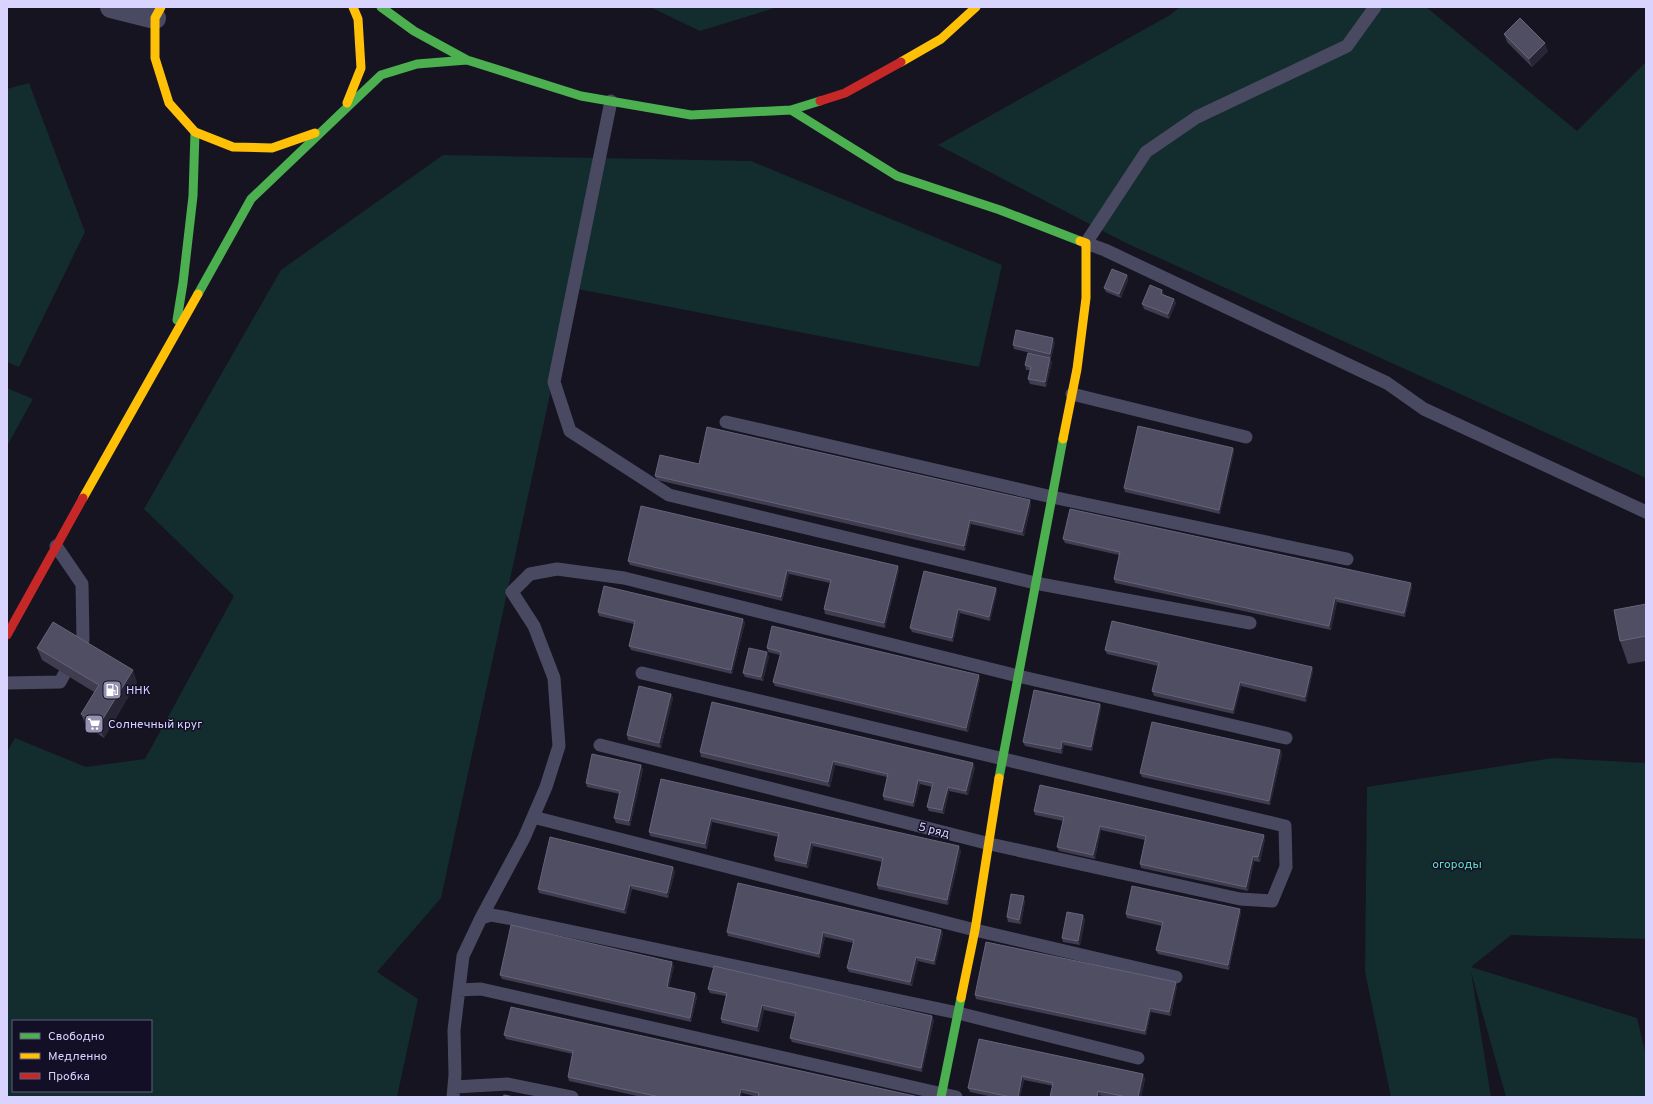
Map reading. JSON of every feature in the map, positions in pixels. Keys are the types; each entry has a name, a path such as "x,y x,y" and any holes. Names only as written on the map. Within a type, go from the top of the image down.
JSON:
{"street":[{"path":"111,7 158,12 155,58 169,103 195,132 233,146 272,148 322,130"},
{"path":"345,108 361,68 358,19 353,7"},
{"path":"381,7 414,31 467,60 580,96 691,114 791,110 844,93 941,39 976,7"},
{"path":"7,635 251,199 345,108 381,76 417,64 467,60"},
{"path":"791,110 897,176 1000,210 1086,243 1086,298 1083,328 1072,394 1002,759 990,844 975,930 941,1095"},
{"path":"174,335 183,283 193,196 195,132"}],"lane":[{"path":"1375,7 1347,46 1197,117 1146,152 1086,243 1105,250 1387,383 1424,409 1646,512"},
{"path":"611,101 554,382 570,431 669,496 1035,583 1250,623"},
{"path":"1072,394 1246,436"},
{"path":"726,422 1052,497 1347,559"},
{"path":"7,683 60,682 83,640 82,584 56,546"},
{"path":"572,1097 508,1084 453,1092 454,1030 463,956 481,918 524,838 546,787 559,746 554,678 534,626 512,592 530,574 557,569 624,578 1018,676 1286,738"},
{"path":"642,673 1002,759"},
{"name":"5 ряд","path":"600,745 990,844 1240,899 1272,901 1286,867 1285,826 1002,759"},
{"path":"533,817 975,930 1176,977"},
{"path":"481,918 492,915 508,918 958,1013 1138,1058"},
{"path":"459,990 481,989 941,1095 956,1097"}],"green space":[{"path":"650,7 778,7 700,31"},
{"path":"1180,7 1426,7 1577,131 1646,62 1646,478 1126,243 938,145 1170,15"},
{"path":"29,83 85,232 19,367 7,362 7,89"},
{"path":"443,155 751,161 1002,265 979,367 573,288 441,898 377,972 418,999 397,1097 7,1097 7,752 15,738 86,767 145,759 234,596 144,509 281,270"},
{"path":"7,388 33,399 7,446"},
{"name":"огороды","path":"1553,758 1646,763 1646,939 1511,935 1471,967 1637,1018 1646,1055 1646,1097 1506,1097 1471,972 1491,1097 1391,1097 1365,972 1367,787"}],"building":[{"path":"1520,18 1545,43 1529,59 1504,34"},
{"path":"1112,269 1127,275 1119,294 1104,288"},
{"path":"1150,285 1162,290 1161,294 1174,299 1168,314 1142,304"},
{"path":"1016,330 1053,338 1050,354 1013,345"},
{"path":"1028,353 1050,358 1045,382 1028,379 1031,367 1025,365"},
{"path":"1138,426 1233,448 1219,510 1124,488"},
{"path":"707,427 1030,500 1022,532 970,520 964,546 655,476 660,455 699,464"},
{"path":"641,506 898,566 884,623 824,609 831,580 787,570 781,597 628,561"},
{"path":"1070,509 1411,583 1404,613 1335,598 1329,626 1114,579 1120,552 1063,539"},
{"path":"924,571 996,588 989,617 958,609 952,638 910,628"},
{"path":"604,586 743,619 731,670 629,646 635,621 598,612"},
{"path":"1646,604 1646,636 1620,641 1614,610"},
{"path":"1112,621 1312,667 1305,697 1240,682 1233,710 1152,691 1159,662 1105,650"},
{"name":"ННК","path":"53,622 133,670 99,725 81,714 99,685 37,648"},
{"path":"772,626 979,675 966,728 773,682 781,652 767,648"},
{"path":"749,648 767,652 761,677 743,673"},
{"path":"639,686 671,694 659,743 627,735"},
{"path":"1034,690 1100,704 1091,747 1062,741 1061,749 1023,742"},
{"path":"712,702 973,763 966,791 948,787 942,810 927,807 933,783 918,780 913,803 883,796 888,774 833,761 828,782 700,752"},
{"path":"1152,722 1280,750 1269,801 1140,773"},
{"path":"592,754 641,765 629,821 614,818 620,791 586,783"},
{"path":"661,779 959,846 947,900 877,885 883,858 811,842 806,864 774,856 779,833 711,818 705,844 649,832"},
{"path":"1040,785 1264,835 1258,857 1253,856 1246,887 1140,864 1146,836 1100,826 1093,855 1057,847 1064,817 1034,811"},
{"path":"550,837 673,867 667,893 630,885 624,910 538,889"},
{"path":"738,883 941,930 934,961 916,957 910,982 847,968 854,940 823,932 819,954 727,932"},
{"path":"1132,886 1240,909 1228,965 1156,950 1163,922 1126,914"},
{"path":"1011,894 1024,896 1019,920 1007,917"},
{"path":"1067,912 1083,915 1078,941 1062,938"},
{"path":"511,925 672,962 667,987 695,993 690,1018 500,975"},
{"path":"986,942 1176,982 1169,1012 1150,1008 1145,1031 975,995"},
{"path":"714,966 932,1016 921,1068 790,1038 796,1013 762,1005 757,1027 721,1019 727,993 708,989"},
{"path":"511,1007 919,1097 758,1097 759,1093 741,1089 739,1097 660,1097 568,1077 573,1051 504,1035"},
{"path":"979,1039 1143,1074 1138,1097 1127,1097 1098,1091 1097,1097 1050,1097 1053,1083 1022,1076 1018,1097 1011,1097 968,1088"},
{"path":"504,1095 514,1097 503,1097"}],"traffic: fast":[{"path":"381,7 414,31 467,60 581,96 691,115 791,110 820,101"},
{"path":"198,294 251,199 381,75 417,64 467,60"},
{"path":"791,110 897,176 1000,210 1080,241"},
{"path":"177,320 183,283 193,196 195,132"},
{"path":"999,778 1063,439"},
{"path":"941,1097 961,998"}],"traffic: slow":[{"path":"161,7 155,18 155,58 169,103 195,132 233,147 272,148 315,133"},
{"path":"347,103 361,68 358,19 353,7"},
{"path":"901,62 941,39 976,7"},
{"path":"1063,439 1077,369 1086,298 1086,243 1080,241"},
{"path":"83,498 198,294"},
{"path":"961,998 975,930 999,778"}],"traffic: jam":[{"path":"820,101 845,93 901,62"},
{"path":"7,635 83,498"}],"place":[{"name":"ННК","path":"112,690"},
{"name":"Солнечный круг","path":"94,724"}]}
